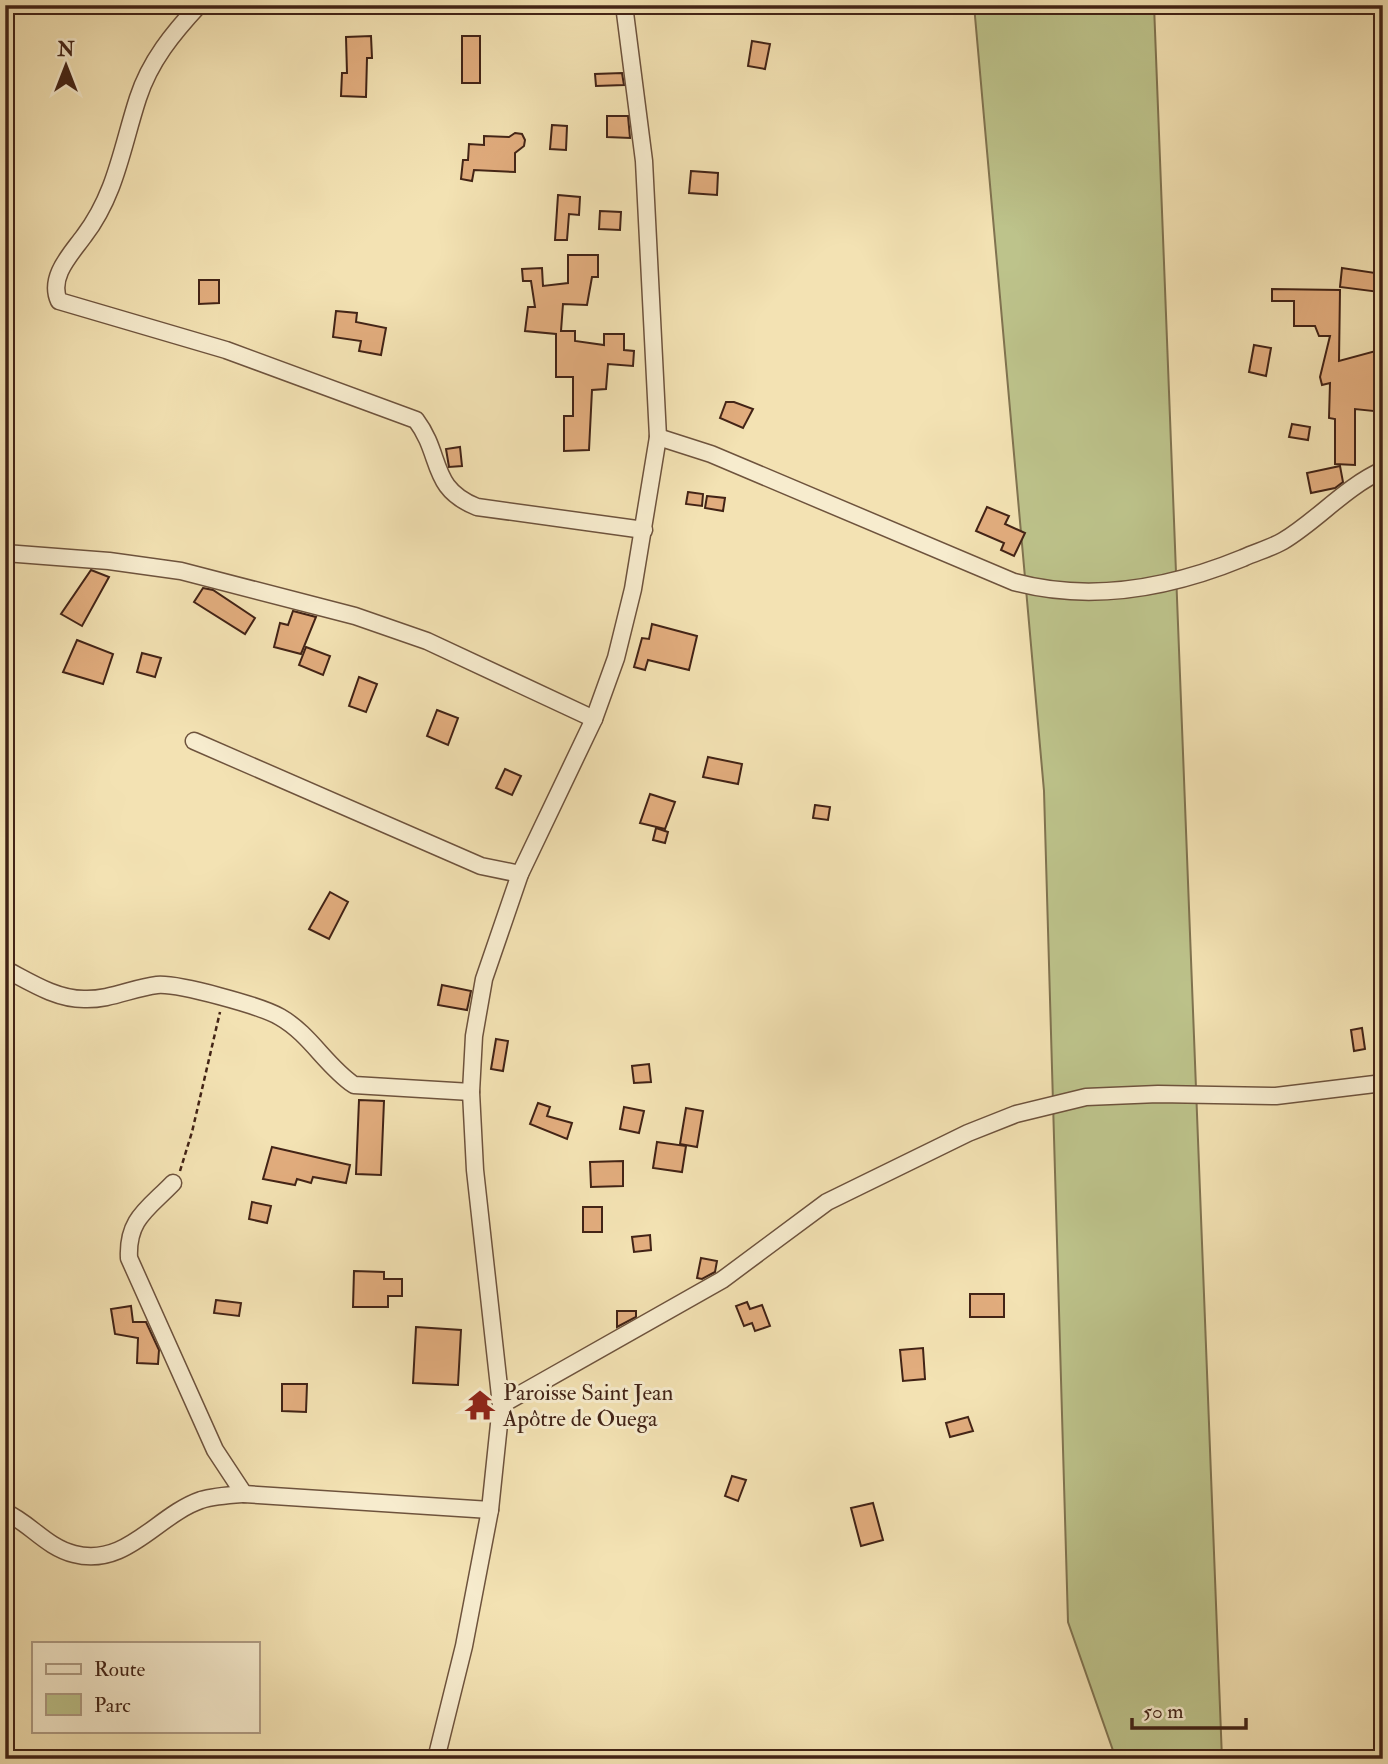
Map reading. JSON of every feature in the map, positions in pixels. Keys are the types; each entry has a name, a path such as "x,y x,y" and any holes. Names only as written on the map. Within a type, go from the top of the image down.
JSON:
{"street":[{"path":"199,5 154,60 138,96 113,188 100,215 60,271 55,292 60,301 226,350 416,420 429,440 446,488 468,503 644,530"},
{"path":"436,1759 464,1647 490,1510 500,1405 475,1170 471,1092 474,1036 484,979 520,874 594,719 616,658 644,530 658,437 644,161 624,5"},
{"path":"658,437 711,454 1014,582 1045,590 1079,593 1143,589 1216,569 1282,542 1355,485 1383,470"},
{"path":"5,553 109,561 181,571 355,616 427,641 594,719"},
{"path":"194,741 481,866 520,874"},
{"path":"5,969 57,995 83,1000 106,998 159,985 176,986 279,1016 302,1032 343,1078 354,1085 471,1092"},
{"path":"500,1405 722,1280 827,1202 968,1133 1016,1114 1086,1097 1158,1094 1276,1096 1383,1083"},
{"path":"173,1184 140,1215 131,1229 129,1258 215,1450 244,1494"},
{"path":"5,1512 57,1548 76,1555 96,1557 114,1552 146,1536 201,1500 244,1494 490,1510"}],"path":[{"path":"173,1184 182,1167 192,1132 222,999"}],"green space":[{"path":"974,5 1154,5 1222,1759 1116,1759 1068,1622 1044,791"}],"building":[{"path":"371,36 372,58 367,58 366,97 341,96 342,73 347,73 346,37"},
{"path":"462,36 480,36 480,83 462,83"},
{"path":"752,41 770,44 765,69 748,66"},
{"path":"622,73 624,85 596,86 595,74"},
{"path":"607,116 628,116 630,138 607,137"},
{"path":"552,125 567,126 566,150 550,149"},
{"path":"515,133 522,134 525,140 524,146 515,153 515,172 474,170 472,181 461,179 463,160 468,160 469,144 484,145 484,136 509,137"},
{"path":"691,171 718,173 717,195 689,193"},
{"path":"558,195 580,197 579,215 569,214 567,240 555,240"},
{"path":"600,211 621,212 620,230 599,229"},
{"path":"568,255 598,255 598,277 592,277 587,305 563,304 561,331 575,331 575,341 604,345 604,334 624,334 624,350 634,351 633,366 608,364 606,389 592,390 589,450 564,451 564,416 573,416 573,377 556,377 556,334 525,331 528,307 535,307 531,281 523,281 522,269 542,268 543,286 568,283"},
{"path":"1342,268 1382,274 1379,292 1340,287"},
{"path":"199,280 219,280 219,303 199,304"},
{"path":"1272,289 1340,290 1339,361 1383,349 1383,412 1355,409 1355,465 1335,464 1335,419 1329,418 1330,383 1322,385 1320,377 1330,336 1319,336 1315,326 1294,326 1294,301 1272,301"},
{"path":"336,311 357,313 356,322 386,328 381,355 359,351 361,341 333,337"},
{"path":"1254,345 1271,348 1266,376 1249,372"},
{"path":"726,402 753,409 743,428 720,418"},
{"path":"1292,424 1310,427 1308,440 1289,437"},
{"path":"460,447 462,466 449,467 446,449"},
{"path":"1340,466 1343,482 1335,488 1311,493 1307,473"},
{"path":"688,492 703,494 702,506 686,504"},
{"path":"707,496 725,498 723,511 705,508"},
{"path":"987,507 1009,516 1005,524 1025,533 1014,556 1001,550 1004,543 976,531"},
{"path":"91,570 109,577 82,626 61,614"},
{"path":"203,588 213,590 255,618 245,634 194,602"},
{"path":"293,611 316,617 301,654 274,647 280,623 288,625"},
{"path":"652,624 697,636 689,670 648,660 645,670 634,667 642,638 649,639"},
{"path":"77,640 113,654 103,684 63,672"},
{"path":"306,647 330,656 323,675 299,665"},
{"path":"142,653 161,658 155,677 137,672"},
{"path":"359,677 377,684 366,712 349,706"},
{"path":"437,710 458,718 448,745 427,736"},
{"path":"708,757 742,764 738,784 703,777"},
{"path":"505,769 521,776 512,795 496,788"},
{"path":"650,794 675,802 665,829 640,823"},
{"path":"815,805 830,807 828,820 813,818"},
{"path":"656,828 668,832 665,843 653,840"},
{"path":"330,892 348,902 329,939 309,929"},
{"path":"442,985 471,991 467,1010 438,1005"},
{"path":"1362,1028 1365,1049 1354,1051 1351,1030"},
{"path":"496,1039 508,1041 503,1071 491,1069"},
{"path":"649,1064 651,1082 634,1083 632,1066"},
{"path":"359,1100 384,1101 381,1175 356,1174"},
{"path":"538,1103 550,1107 547,1116 572,1123 567,1139 530,1124"},
{"path":"624,1107 644,1111 639,1133 620,1129"},
{"path":"686,1108 703,1111 697,1147 680,1144"},
{"path":"657,1142 686,1146 682,1172 653,1168"},
{"path":"272,1147 350,1165 346,1183 313,1177 311,1183 297,1179 295,1185 263,1179"},
{"path":"623,1161 623,1186 591,1187 590,1162"},
{"path":"252,1202 271,1206 267,1223 249,1219"},
{"path":"583,1207 602,1207 602,1232 583,1232"},
{"path":"650,1235 651,1250 634,1252 632,1237"},
{"path":"701,1258 717,1261 715,1272 702,1279 697,1278"},
{"path":"354,1271 384,1272 384,1279 402,1279 402,1296 388,1296 388,1307 353,1307"},
{"path":"970,1294 1004,1294 1004,1317 970,1317"},
{"path":"216,1300 241,1303 239,1316 214,1313"},
{"path":"747,1302 750,1309 762,1305 770,1326 755,1331 752,1323 744,1326 736,1306"},
{"path":"131,1306 133,1322 146,1322 159,1350 158,1364 137,1363 138,1338 115,1334 111,1309"},
{"path":"617,1311 636,1311 636,1317 617,1327"},
{"path":"416,1327 461,1330 458,1385 413,1383"},
{"path":"923,1348 925,1379 903,1381 900,1350"},
{"path":"282,1384 307,1384 306,1412 282,1411"},
{"path":"968,1417 973,1431 950,1437 946,1423"},
{"path":"732,1476 746,1480 738,1501 725,1496"},
{"path":"873,1503 883,1540 861,1546 851,1508"}],"place":[{"name":"Paroisse Saint Jean Apôtre de Ouega","path":"480,1405"}]}
